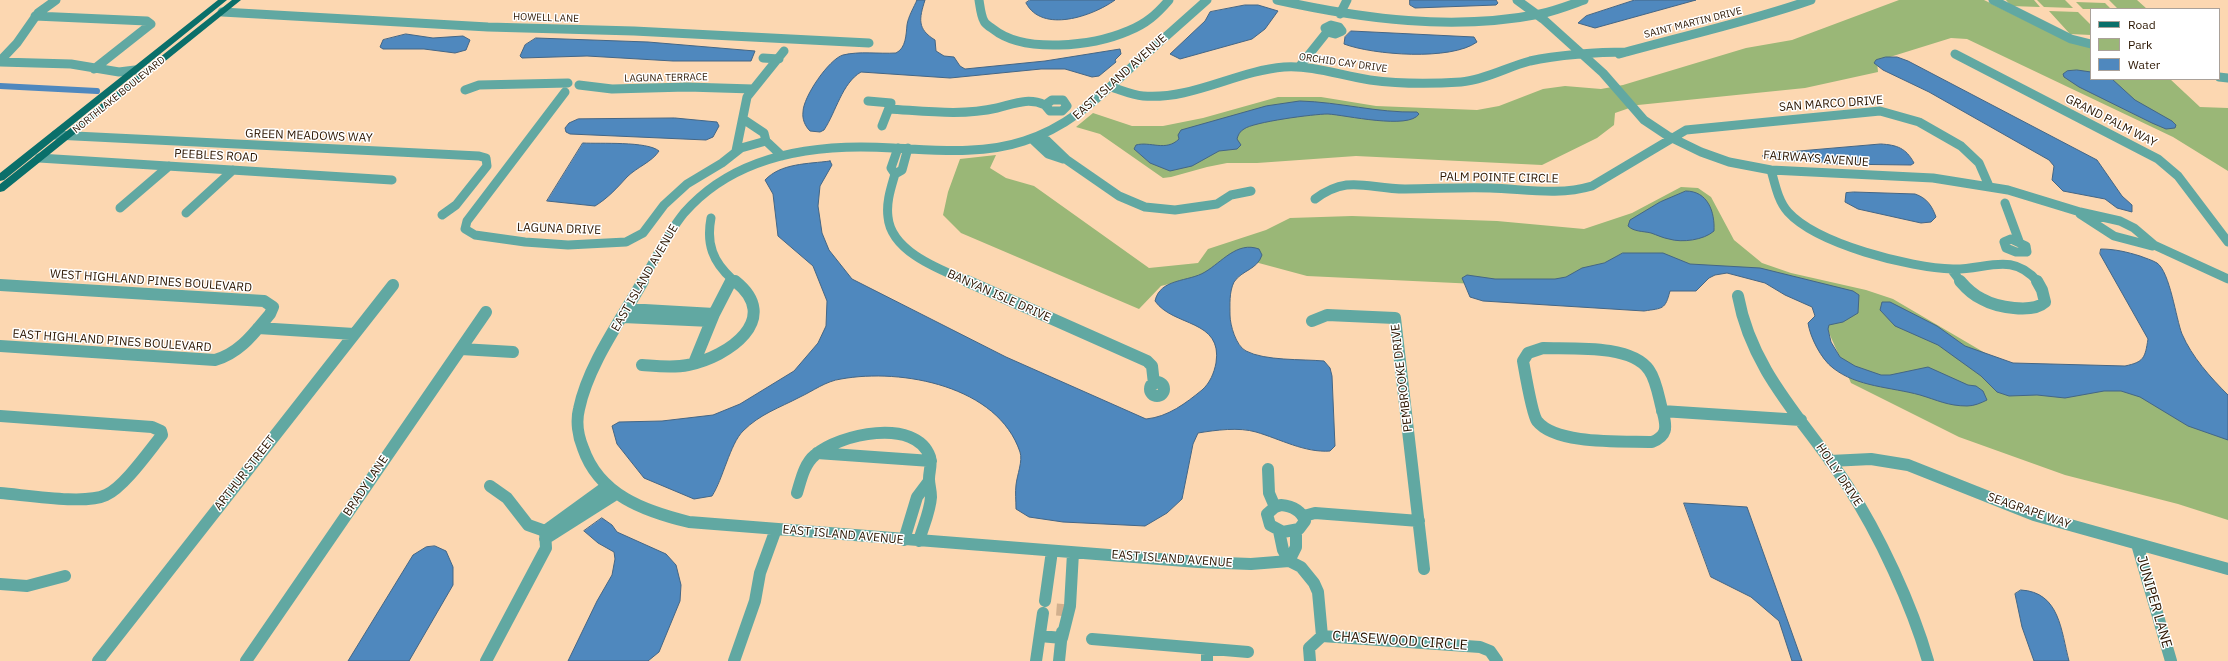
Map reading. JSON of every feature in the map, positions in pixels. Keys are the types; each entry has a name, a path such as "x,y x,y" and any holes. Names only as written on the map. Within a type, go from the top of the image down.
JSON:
{"main road":[{"name":"NORTHLAKE BOULEVARD","path":"0,190 68,136 223,0"},
{"name":"NORTHLAKE BOULEVARD","path":"0,178 138,73 177,48 237,0"},
{"path":"177,48 178,44 205,21 207,16 206,14"}],"street":[{"path":"0,61 17,43 35,16 56,0"},
{"path":"979,0 981,16 997,32 1019,41 1053,45 1089,42 1124,33 1151,19 1163,9 1169,0"},
{"name":"EAST ISLAND AVENUE","path":"1206,0 1081,114 1068,123 1022,143 977,150 832,147 782,156 760,162 714,185 682,214 625,313 591,374 579,405 578,428 584,456 599,480 622,499 654,514 689,522 904,540 1251,564 1289,561"},
{"path":"1277,0 1396,21 1449,23 1533,13 1584,0"},
{"path":"1297,0 1341,12"},
{"path":"1341,12 1347,0"},
{"name":"FAIRWAYS AVENUE","path":"1517,0 1543,19 1603,73 1640,115 1672,139 1714,157 1772,170 1932,178 1989,186 2028,196 2072,210 2120,221 2134,228 2154,245 2228,279"},
{"path":"1533,13 1570,0"},
{"name":"SAINT MARTIN DRIVE","path":"1586,58 1601,60 1708,29 1754,20 1811,0"},
{"path":"1993,0 2071,39 2090,44"},
{"name":"HOWELL LANE","path":"222,12 488,27 634,31 869,43"},
{"path":"35,16 147,21 151,24 94,69"},
{"path":"1299,67 1327,32"},
{"path":"736,151 740,144 746,100 753,89 784,51"},
{"name":"GRAND PALM WAY","path":"1955,54 2158,159 2178,176 2228,242"},
{"path":"762,58 779,59"},
{"name":"ORCHID CAY DRIVE","path":"1111,87 1135,95 1163,96 1186,92 1222,80 1274,68 1299,67 1374,80 1461,82 1474,80 1523,62 1550,59 1586,58"},
{"path":"0,61 72,64 94,69 138,73"},
{"name":"LAGUNA TERRACE","path":"465,90 479,86 567,87 576,89 579,85 612,89 687,87 753,89"},
{"name":"LAGUNA DRIVE","path":"567,87 467,221 465,229 468,232 475,235 525,242 568,245 626,242 644,233 655,216 675,194 736,151 747,145 766,141"},
{"path":"889,109 968,112 998,108 1032,100 1048,103 1050,111 1065,108 1081,114"},
{"path":"868,101 891,103 882,126"},
{"name":"SAN MARCO DRIVE","path":"1672,139 1680,132 1694,128 1887,111 1908,117 1964,148 1980,164 1989,186"},
{"path":"744,119 751,126 764,133 766,141 782,156"},
{"name":"GREEN MEADOWS WAY","path":"55,135 472,156 486,158 488,163 487,166 456,205 442,215"},
{"path":"1037,137 1048,154 1067,160 1127,201 1155,209 1175,210 1217,204 1232,196 1251,191"},
{"name":"PALM POINTE CIRCLE","path":"1315,199 1329,189 1345,184 1404,189 1451,187 1511,189 1551,193 1575,191 1592,186 1672,139"},
{"name":"BANYAN ISLE DRIVE","path":"903,148 902,170 895,174 886,206 890,228 905,248 932,266 1147,361 1152,366 1154,384"},
{"name":"PEEBLES ROAD","path":"39,158 392,180"},
{"path":"120,208 169,166"},
{"path":"186,213 233,170"},
{"path":"1772,170 1784,207 1796,220 1814,233 1844,245 1914,264 1951,269 1976,268 1994,264 2014,266 2030,275 2040,285 2045,298 2043,305 2034,308 2006,308 1993,305 1964,287 1951,269"},
{"path":"2005,203 2019,241"},
{"name":"FAIRWAYS AVENUE","path":"2072,210 2114,236 2168,252"},
{"path":"642,365 668,366 694,363 712,357 731,346 750,326 754,312 752,299 744,288 732,280 716,263 710,252 708,239 711,218"},
{"path":"2010,239 2019,241 2026,246 2028,250 2024,253 2016,252 2006,248 2004,242 2010,239"},
{"path":"2014,266 2016,252"},
{"path":"694,363 712,317 732,280"},
{"name":"WEST HIGHLAND PINES BOULEVARD","path":"0,285 268,302 273,307 272,310 258,328"},
{"name":"ARTHUR STREET","path":"98,661 393,285"},
{"name":"HOLLY DRIVE","path":"1738,296 1742,324 1756,355 1856,499 1872,526 1917,626 1928,661"},
{"name":"BRADY LANE","path":"246,661 486,312"},
{"path":"625,313 712,317"},
{"name":"PEMBROOKE DRIVE","path":"1312,321 1327,315 1395,318 1424,568"},
{"path":"258,328 354,334"},
{"name":"EAST HIGHLAND PINES BOULEVARD","path":"0,346 215,360 234,353 258,328"},
{"path":"1543,348 1616,352 1629,355 1642,363 1649,371 1662,411 1667,428 1666,432 1662,438 1652,442 1568,438 1549,432 1540,424 1534,415 1523,365 1524,357 1532,350 1543,348"},
{"path":"461,349 512,352"},
{"path":"1662,411 1801,420"},
{"path":"0,416 157,428 161,431 160,439 114,491 92,500 0,493"},
{"path":"797,493 805,468 817,453 833,443 847,437 881,433 903,436 920,444 929,454 931,461 929,481 932,490 919,541"},
{"path":"817,453 931,461"},
{"name":"SEAGRAPE WAY","path":"1830,461 1871,458 1908,465 2034,515 2137,544 2190,557 2228,569"},
{"path":"1268,469 1269,493 1275,507"},
{"path":"904,540 917,497 929,481"},
{"path":"490,486 507,498 528,525 545,535"},
{"path":"545,535 611,490"},
{"path":"1288,506 1300,511 1304,516 1303,525 1296,530 1286,532 1273,528 1266,519 1267,514 1275,507 1288,506"},
{"path":"1304,516 1322,514 1419,521"},
{"path":"734,661 755,601 760,572 776,529"},
{"path":"1279,531 1283,550 1289,561 1294,555 1298,545 1296,530"},
{"path":"486,661 546,548 545,535"},
{"name":"JUNIPER LANE","path":"2137,544 2171,661"},
{"path":"1031,549 1050,569"},
{"path":"1036,661 1052,551"},
{"path":"1062,638 1068,623 1072,602 1071,576 1073,552"},
{"name":"CHASEWOOD CIRCLE","path":"1289,561 1301,567 1314,583 1318,592 1322,636"},
{"path":"0,584 27,586 65,576"},
{"path":"1059,661 1062,638 1063,609 1071,576"},
{"path":"1040,636 1062,638"},
{"name":"CHASEWOOD CIRCLE","path":"1310,661 1309,648 1322,636 1480,647 1490,651 1497,661"},
{"path":"1092,639 1207,655 1248,652"}],"green space":[{"path":"1899,0 1984,0 2063,39 2090,47 2090,80 2171,80 2200,107 2228,108 2228,171 2173,137 1967,39 1951,38 1877,61 1878,72 1805,88 1638,105 1615,113 1614,125 1597,138 1542,165 1356,156 1257,163 1227,163 1163,178 1100,134 1076,127 1093,113 1132,126 1163,126 1203,118 1278,97 1321,97 1376,106 1477,110 1499,106 1543,89 1565,86 1601,89 1623,85 1746,48 1792,40"},
{"path":"2006,0 2034,0 2040,7 2011,6"},
{"path":"2037,0 2065,0 2073,8 2044,7"},
{"path":"2109,0 2137,0 2146,8 2117,8"},
{"path":"2076,2 2105,3 2110,8 2090,8 2083,9"},
{"path":"2049,11 2078,12 2090,24 2090,35 2070,34"},
{"path":"996,155 990,168 1006,178 1034,186 1149,268 1198,263 1208,249 1266,230 1290,218 1352,216 1497,221 1584,229 1632,213 1681,187 1698,188 1711,197 1734,240 1762,263 1791,273 1866,290 1893,299 2026,377 2155,394 2228,425 2228,520 2178,504 2065,475 1959,437 1851,383 1819,310 1763,276 1721,270 1577,283 1519,286 1307,276 1255,262 1161,286 1139,309 961,233 943,215 948,192 960,159"}],"water":[{"path":"917,0 925,0 921,18 922,28 935,40 936,51 944,56 954,57 960,66 965,69 1045,61 1120,49 1121,54 1115,60 1116,62 1099,76 1092,77 1065,69 1041,69 950,78 861,72 854,77 844,90 824,130 820,132 810,131 803,120 804,105 812,88 824,71 831,63 843,55 862,53 896,53 899,51 904,45 910,15"},
{"path":"1030,0 1115,0 1094,12 1068,19 1055,20 1044,18 1034,12 1026,3"},
{"path":"1410,0 1496,0 1498,3 1496,5 1415,8 1410,5"},
{"path":"1635,0 1696,0 1595,28 1578,23 1586,16"},
{"path":"1245,5 1258,5 1278,11 1265,29 1252,39 1180,59 1170,54 1205,21 1210,12"},
{"path":"1351,31 1474,37 1477,42 1465,48 1449,52 1431,54 1392,53 1357,48 1344,44 1345,37"},
{"path":"406,34 433,38 463,36 470,40 466,50 455,53 424,49 383,49 380,47 383,40"},
{"path":"536,38 648,42 755,51 751,61 673,61 587,56 522,58 520,56 525,45"},
{"path":"1886,57 1897,57 1908,61 2097,160 2122,196 2132,205 2132,212 2117,208 2105,199 2063,191 2052,180 2054,166 2049,160 1929,92 1883,70 1874,63 1876,60"},
{"path":"2077,70 2090,72 2090,80 2113,80 2135,100 2172,121 2176,125 2175,128 2166,129 2079,87 2064,77 2063,74 2067,71"},
{"path":"1300,101 1330,103 1387,111 1417,112 1419,114 1413,119 1403,121 1376,120 1328,114 1310,115 1271,121 1250,126 1240,132 1237,139 1241,145 1237,149 1219,151 1192,166 1170,171 1150,163 1134,149 1136,145 1141,144 1163,146 1169,145 1179,139 1178,135 1181,130 1266,106"},
{"path":"675,118 717,122 719,126 713,137 706,140 570,134 566,132 565,128 569,123 578,119"},
{"path":"583,143 634,144 653,148 659,151 656,155 631,173 608,196 595,206 547,201"},
{"path":"1881,144 1892,145 1900,148 1908,154 1914,163 1911,165 1831,164 1807,159 1792,161 1762,156 1766,154"},
{"path":"830,161 832,165 820,186 818,206 822,233 829,250 852,279 1006,357 1146,419 1154,418 1169,412 1196,395 1209,381 1216,363 1216,349 1212,338 1205,331 1195,325 1163,309 1155,301 1158,294 1169,284 1205,272 1237,250 1251,247 1259,249 1262,255 1260,260 1257,264 1237,278 1232,286 1230,315 1234,335 1242,348 1254,354 1273,358 1324,361 1330,368 1332,376 1335,446 1330,451 1311,450 1249,430 1235,429 1198,433 1193,444 1182,499 1167,513 1145,526 1063,522 1029,517 1016,509 1016,488 1021,456 1020,452 1008,429 991,411 970,397 945,387 919,380 892,376 865,376 835,380 825,384 770,412 749,425 734,444 712,496 694,499 644,478 617,444 612,426 619,422 662,421 713,415 740,404 794,371 818,343 826,326 827,301 813,266 778,236 773,194 765,180 771,174 787,167"},
{"path":"1686,191 1694,192 1700,195 1709,204 1714,224 1714,231 1710,234 1699,239 1680,241 1636,230 1628,226 1630,220 1660,202"},
{"path":"1846,193 1915,194 1923,198 1928,203 1933,209 1936,217 1931,222 1921,223 1858,209 1845,202"},
{"path":"2101,249 2121,251 2140,256 2157,263 2162,268 2169,285 2182,334 2186,342 2202,366 2228,395 2228,440 2188,426 2140,397 2121,391 2104,391 2065,398 2037,395 2009,396 1997,392 1981,376 1938,345 1895,326 1880,310 1882,302 1890,302 1937,326 1965,346 2013,363 2125,366 2136,363 2140,361 2146,351 2148,339 2100,254"},
{"path":"1623,253 1663,253 1690,264 1760,268 1853,291 1859,295 1858,313 1843,322 1829,325 1828,329 1831,342 1840,357 1855,366 1881,375 1890,375 1928,367 1968,385 1976,386 1983,391 1987,400 1967,406 1954,405 1909,392 1863,383 1842,374 1824,359 1814,341 1808,323 1815,316 1812,307 1785,295 1765,283 1727,273 1715,275 1709,278 1696,291 1670,291 1665,305 1659,308 1644,311 1483,301 1470,297 1462,278 1467,275 1495,279 1555,279 1566,277 1582,268 1604,263"},
{"path":"1684,503 1747,507 1802,661 1792,661 1779,621 1751,597 1711,577"},
{"path":"602,518 612,525 617,532 666,554 676,565 681,585 680,601 659,652 648,661 568,661 597,601 612,575 615,559 614,552 598,543 584,531"},
{"path":"435,546 446,551 453,567 453,585 409,661 348,661 413,555 426,547"},
{"path":"2021,590 2034,592 2044,598 2051,605 2061,626 2069,661 2034,661 2022,627 2015,594"}],"waterway":[{"path":"0,86 97,91"}],"tunnel":[{"path":"1062,616 1063,603"}]}
